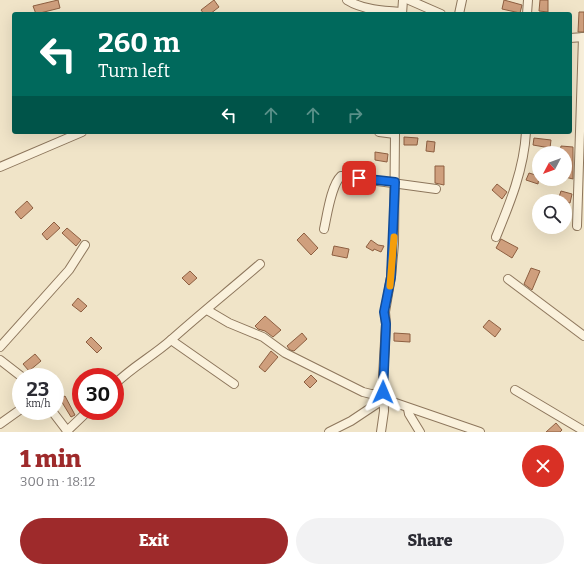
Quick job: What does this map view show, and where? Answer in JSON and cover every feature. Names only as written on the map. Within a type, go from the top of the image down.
[{"type":"street","points":[[347,0],[379,10],[394,12]]},
{"type":"street","points":[[402,12],[403,0]]},
{"type":"street","points":[[409,0],[436,12]]},
{"type":"street","points":[[459,12],[462,0]]},
{"type":"street","points":[[527,12],[528,0]]},
{"type":"street","points":[[572,38],[584,37],[577,226]]},
{"type":"street","points":[[0,167],[77,134]]},
{"type":"street","points":[[381,432],[384,397],[386,324],[384,312],[391,277],[395,182],[395,134]]},
{"type":"street","points":[[496,237],[517,180],[525,149],[526,134]]},
{"type":"street","points":[[324,229],[334,187],[337,179],[341,176],[395,182],[436,189]]},
{"type":"street","points":[[0,347],[69,270],[84,246]]},
{"type":"street","points":[[124,377],[171,340],[181,329],[207,310],[260,264]]},
{"type":"street","points":[[508,279],[584,336]]},
{"type":"street","points":[[207,310],[229,322],[264,337],[286,353],[363,392],[384,397],[408,409],[480,432]]},
{"type":"street","points":[[171,340],[234,384]]},
{"type":"street","points":[[0,360],[12,369]]},
{"type":"street","points":[[515,390],[584,431]]},
{"type":"street","points":[[329,432],[351,421],[384,397]]},
{"type":"street","points":[[408,409],[409,414],[420,432]]},
{"type":"street","points":[[0,424],[12,415]]},
{"type":"street","points":[[59,420],[68,432],[79,420]]},
{"type":"building","points":[[58,0],[60,8],[44,12],[35,12],[33,6]]},
{"type":"building","points":[[214,0],[219,7],[213,12],[202,12],[201,10]]},
{"type":"building","points":[[504,0],[522,5],[520,12],[502,9]]},
{"type":"building","points":[[540,0],[548,0],[548,12],[539,11]]},
{"type":"building","points":[[579,12],[584,12],[584,32],[578,32]]},
{"type":"building","points":[[404,137],[418,138],[417,145],[404,145]]},
{"type":"building","points":[[534,138],[551,140],[550,146],[533,145]]},
{"type":"building","points":[[427,141],[435,142],[434,152],[426,151]]},
{"type":"building","points":[[572,147],[573,147],[572,179]]},
{"type":"building","points":[[375,152],[388,154],[387,162],[375,160]]},
{"type":"building","points":[[435,166],[444,166],[444,185],[435,183]]},
{"type":"building","points":[[529,173],[532,174],[532,182],[526,180]]},
{"type":"building","points":[[497,184],[507,192],[502,199],[492,190]]},
{"type":"building","points":[[561,191],[572,194],[560,194]]},
{"type":"building","points":[[27,201],[33,208],[21,219],[15,212]]},
{"type":"building","points":[[54,222],[60,228],[47,240],[42,234]]},
{"type":"building","points":[[67,228],[81,240],[76,246],[62,233]]},
{"type":"building","points":[[304,233],[318,248],[311,255],[297,240]]},
{"type":"building","points":[[501,239],[518,248],[512,258],[496,248]]},
{"type":"building","points":[[371,240],[378,245],[384,246],[381,252],[374,249],[373,251],[366,247]]},
{"type":"building","points":[[334,246],[349,249],[347,258],[332,255]]},
{"type":"building","points":[[531,268],[540,271],[532,290],[524,284]]},
{"type":"building","points":[[190,271],[197,278],[189,285],[182,278]]},
{"type":"building","points":[[78,298],[87,306],[81,312],[72,305]]},
{"type":"building","points":[[265,316],[281,330],[273,337],[255,326]]},
{"type":"building","points":[[489,320],[501,329],[495,337],[483,327]]},
{"type":"building","points":[[302,333],[307,339],[294,351],[290,350],[287,346]]},
{"type":"building","points":[[394,333],[410,334],[410,342],[394,341]]},
{"type":"building","points":[[91,337],[102,348],[97,353],[86,342]]},
{"type":"building","points":[[271,351],[278,357],[265,372],[259,367]]},
{"type":"building","points":[[35,354],[41,361],[33,368],[26,368],[23,364]]},
{"type":"building","points":[[311,375],[317,381],[310,388],[304,382]]},
{"type":"building","points":[[64,397],[72,409],[71,417],[64,406]]},
{"type":"building","points":[[556,423],[562,430],[560,432],[546,432]]},
{"type":"slow traffic","points":[[390,286],[394,237]]},
{"type":"route","points":[[359,178],[395,182],[394,244],[391,277],[384,312],[386,324],[383,392]]}]
